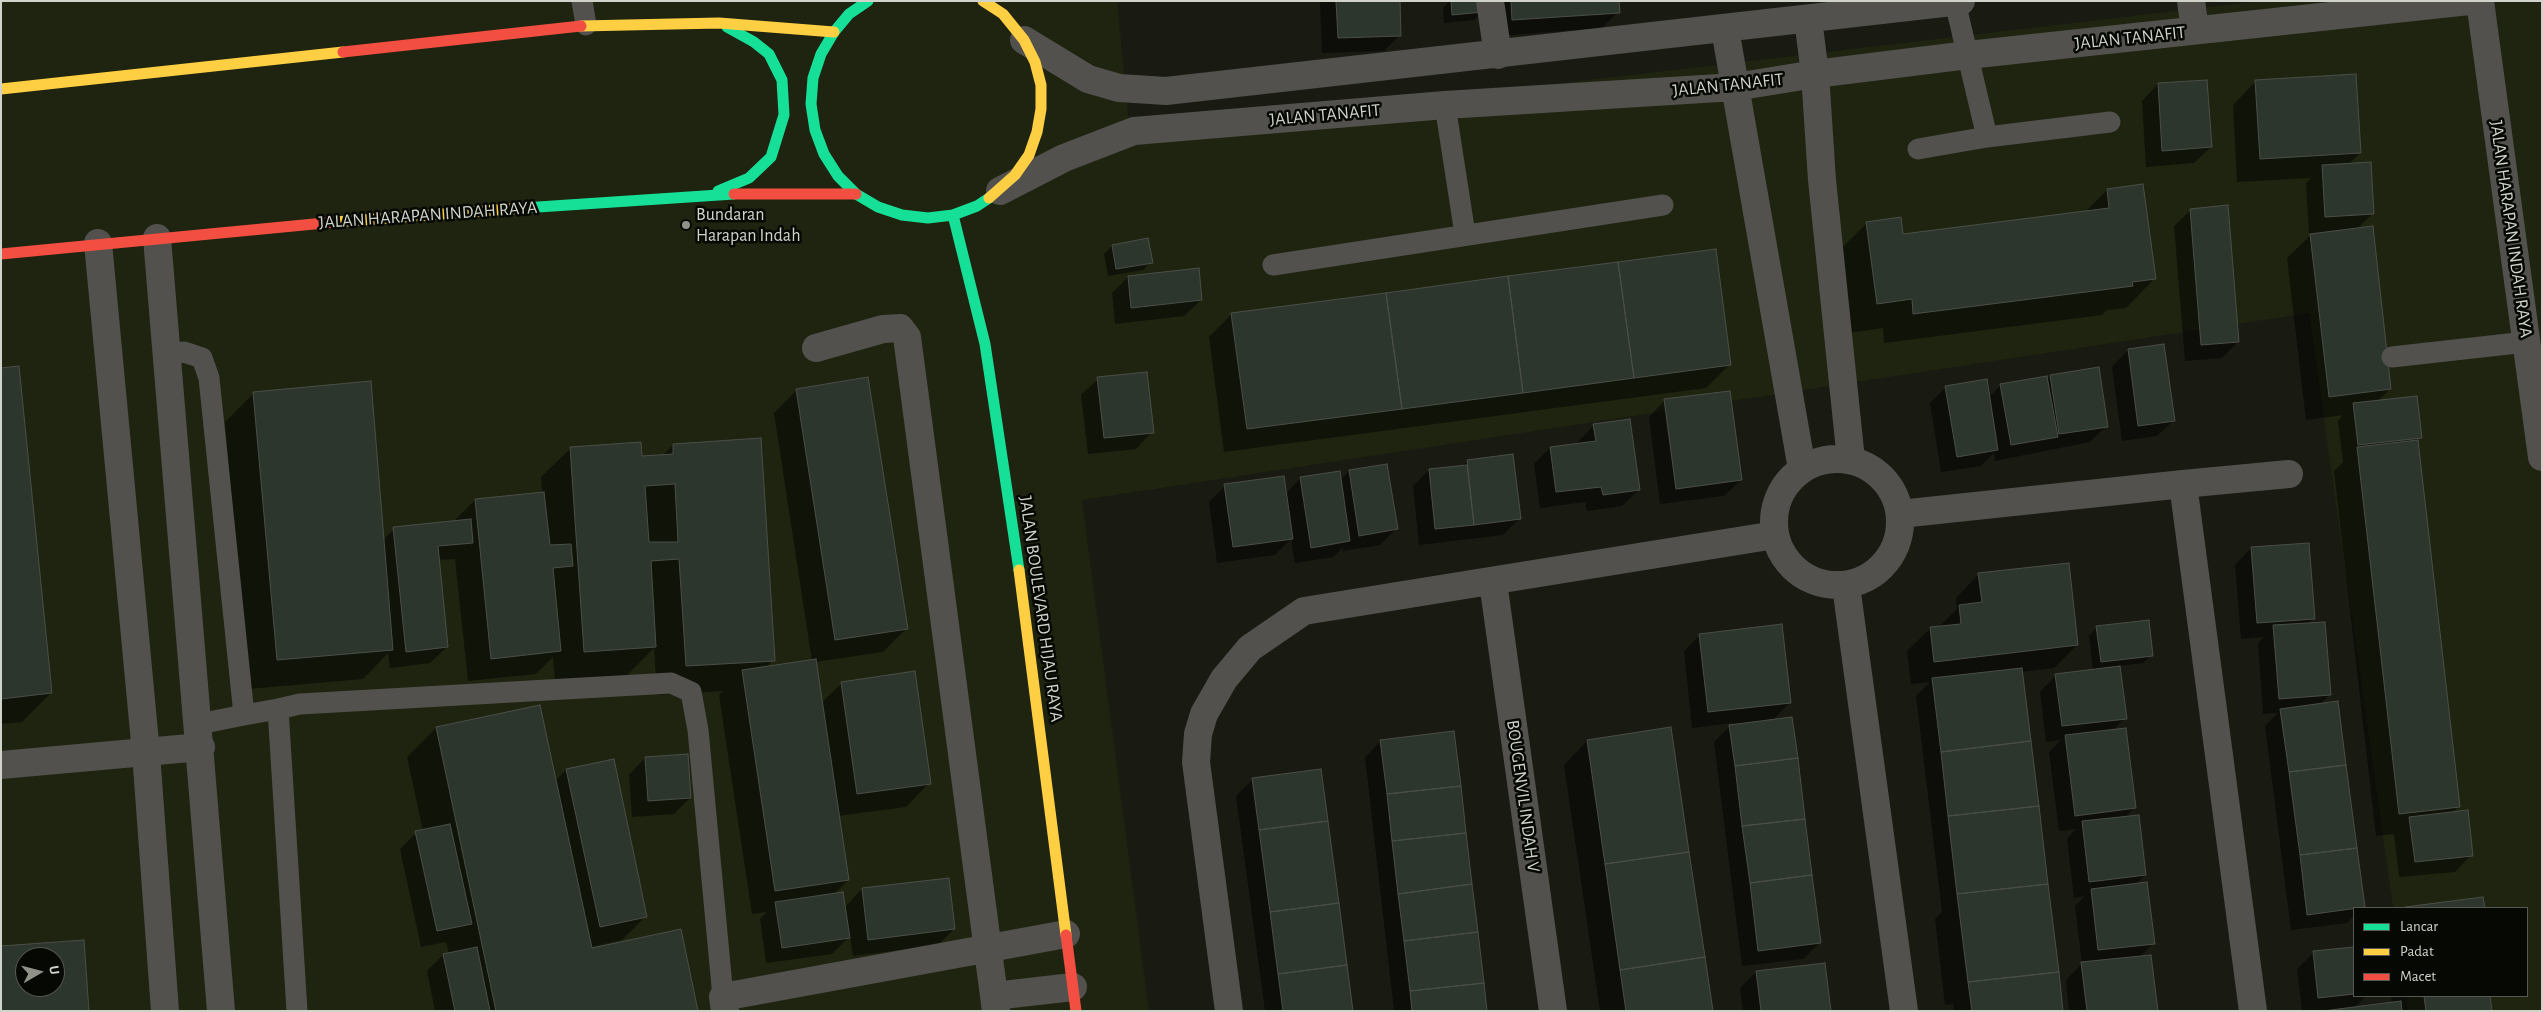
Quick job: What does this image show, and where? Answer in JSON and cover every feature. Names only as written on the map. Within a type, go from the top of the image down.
[{"type":"street","points":[[868,1],[850,14],[834,32],[821,54],[813,78],[811,104],[815,130],[824,154],[838,176],[856,194],[878,206],[902,215],[928,218],[953,215],[977,206],[998,192],[1016,175],[1028,155],[1037,132],[1041,109],[1041,85],[1035,62],[1024,40],[1002,14],[983,1]]},
{"type":"street","points":[[1490,1],[1498,54]]},
{"type":"street","points":[[2191,1],[2195,30]]},
{"type":"street","name":"JALAN TANAFIT","points":[[998,192],[1064,158],[1134,130],[1445,105],[1735,88],[1815,74],[1968,55],[2469,1]]},
{"type":"street","name":"JALAN HARAPAN INDAH RAYA","points":[[2480,1],[2542,457]]},
{"type":"street","points":[[1024,40],[1088,79],[1119,88],[1166,91],[1726,30],[1808,18],[1958,2]]},
{"type":"street","points":[[1808,18],[1815,74],[1822,180],[1851,460]]},
{"type":"street","points":[[709,194],[749,178],[771,157],[784,115],[782,80],[769,54],[754,42],[719,23]]},
{"type":"street","points":[[1,88],[586,25],[719,23],[834,32]]},
{"type":"street","points":[[1726,30],[1802,469]]},
{"type":"street","name":"JALAN HARAPAN INDAH RAYA","points":[[1,254],[98,243],[322,223],[709,194],[856,194]]},
{"type":"street","name":"JALAN BOULEVARD HIJAU RAYA","points":[[953,215],[985,344],[1023,600],[1075,999]]},
{"type":"street","points":[[156,238],[200,736],[221,1011]]},
{"type":"street","points":[[98,243],[146,753],[165,1011]]},
{"type":"street","points":[[816,348],[883,329],[900,328],[906,337],[995,1003],[1075,999]]},
{"type":"street","points":[[1826,459],[1851,460],[1874,470],[1892,489],[1900,514],[1899,539],[1888,561],[1870,578],[1846,586],[1822,585],[1801,575],[1784,558],[1774,536],[1774,510],[1784,486],[1802,469],[1826,459]]},
{"type":"street","points":[[1900,514],[2290,474]]},
{"type":"street","points":[[2183,484],[2253,1011]]},
{"type":"street","points":[[1229,1011],[1196,762],[1198,734],[1204,714],[1224,679],[1250,648],[1304,611],[1774,536]]},
{"type":"street","name":"BOUGENVIL INDAH V","points":[[1493,582],[1552,1011]]},
{"type":"street","points":[[1846,586],[1904,1011]]},
{"type":"street","points":[[1,765],[146,753],[200,736]]},
{"type":"street","points":[[724,1004],[988,948],[1066,934]]},
{"type":"lane","points":[[582,1],[586,25]]},
{"type":"lane","points":[[1958,2],[1987,137]]},
{"type":"lane","points":[[1445,105],[1465,234]]},
{"type":"lane","points":[[1918,149],[1987,137],[2110,122]]},
{"type":"lane","points":[[1273,265],[1663,205]]},
{"type":"lane","points":[[2392,357],[2526,342]]},
{"type":"lane","points":[[167,354],[184,352],[202,358],[209,378],[244,715]]},
{"type":"lane","points":[[200,736],[244,715],[300,704],[671,683],[691,692],[698,730],[724,1004]]},
{"type":"lane","points":[[278,709],[297,1011]]},
{"type":"shaded area","points":[[1,1],[1117,1],[1130,134],[2260,1],[2542,1],[2542,1011],[2408,1011],[2406,997],[2528,997],[2528,907],[2393,907],[2309,313],[1082,500],[1149,1011],[1,1011]]},
{"type":"building","points":[[1336,1],[1400,1],[1401,36],[1338,38]]},
{"type":"building","points":[[1451,1],[1482,1],[1483,12],[1452,15]]},
{"type":"building","points":[[1511,1],[1619,1],[1620,13],[1512,20]]},
{"type":"building","points":[[2356,74],[2361,153],[2260,159],[2255,80]]},
{"type":"building","points":[[2207,80],[2212,147],[2162,151],[2158,83]]},
{"type":"building","points":[[2371,162],[2374,214],[2325,217],[2322,165]]},
{"type":"building","points":[[2143,184],[2156,279],[2132,282],[2133,286],[1913,314],[1912,299],[1877,304],[1866,222],[1901,217],[1903,234],[2109,208],[2107,189]]},
{"type":"building","points":[[2228,205],[2239,342],[2201,345],[2190,209]]},
{"type":"building","points":[[2373,226],[2391,389],[2329,397],[2310,234]]},
{"type":"building","points":[[1148,238],[1153,263],[1116,269],[1112,245]]},
{"type":"building","points":[[1716,249],[1731,365],[1634,378],[1618,262]]},
{"type":"building","points":[[1618,262],[1634,378],[1523,393],[1508,276]]},
{"type":"building","points":[[1199,268],[1202,300],[1131,308],[1128,276]]},
{"type":"building","points":[[1508,276],[1523,393],[1402,409],[1386,293]]},
{"type":"building","points":[[1386,293],[1402,409],[1247,429],[1231,313]]},
{"type":"building","points":[[2164,344],[2175,421],[2138,426],[2128,349]]},
{"type":"building","points":[[19,366],[52,693],[1,699],[1,368]]},
{"type":"building","points":[[2099,367],[2108,427],[2059,434],[2050,375]]},
{"type":"building","points":[[1147,372],[1154,433],[1104,438],[1097,377]]},
{"type":"building","points":[[2047,376],[2058,437],[2011,445],[2000,384]]},
{"type":"building","points":[[868,377],[908,629],[835,640],[796,389]]},
{"type":"building","points":[[1987,379],[1998,450],[1957,457],[1945,386]]},
{"type":"building","points":[[371,381],[393,650],[277,660],[253,392]]},
{"type":"building","points":[[1730,391],[1742,480],[1676,489],[1664,399]]},
{"type":"building","points":[[2417,396],[2422,438],[2358,445],[2353,403]]},
{"type":"building","points":[[1630,419],[1640,490],[1603,495],[1601,487],[1556,492],[1550,447],[1596,441],[1593,424]]},
{"type":"building","points":[[761,438],[775,661],[686,666],[679,559],[651,561],[656,647],[584,652],[570,447],[641,442],[642,456],[673,454],[673,444]],"holes":[[[675,484],[678,542],[649,542],[645,486]]]},
{"type":"building","points":[[2418,440],[2460,807],[2399,814],[2357,447]]},
{"type":"building","points":[[1513,454],[1521,519],[1474,525],[1467,460]]},
{"type":"building","points":[[1387,464],[1398,529],[1359,536],[1349,470]]},
{"type":"building","points":[[1467,465],[1474,525],[1435,529],[1429,469]]},
{"type":"building","points":[[1340,471],[1350,541],[1311,548],[1300,477]]},
{"type":"building","points":[[1284,476],[1293,539],[1233,547],[1224,484]]},
{"type":"building","points":[[544,492],[550,545],[571,544],[573,566],[553,568],[561,651],[491,659],[475,499]]},
{"type":"building","points":[[471,519],[473,543],[438,546],[448,647],[406,652],[393,527]]},
{"type":"building","points":[[2309,543],[2315,619],[2257,623],[2251,547]]},
{"type":"building","points":[[2069,563],[2078,645],[1934,662],[1930,627],[1961,624],[1959,605],[1982,602],[1978,573]]},
{"type":"building","points":[[2149,620],[2153,656],[2101,662],[2096,626]]},
{"type":"building","points":[[2325,622],[2331,695],[2279,699],[2273,625]]},
{"type":"building","points":[[1782,624],[1791,703],[1708,712],[1699,634]]},
{"type":"building","points":[[816,659],[849,880],[775,891],[742,670]]},
{"type":"building","points":[[2120,666],[2127,719],[2062,726],[2055,674]]},
{"type":"building","points":[[2022,668],[2031,741],[1941,752],[1932,678]]},
{"type":"building","points":[[915,671],[931,784],[857,794],[841,682]]},
{"type":"building","points":[[2338,701],[2346,765],[2289,772],[2280,709]]},
{"type":"building","points":[[540,705],[592,948],[681,929],[698,1011],[496,1011],[436,727]]},
{"type":"building","points":[[1792,717],[1798,758],[1735,766],[1729,725]]},
{"type":"building","points":[[1671,727],[1689,852],[1605,864],[1587,740]]},
{"type":"building","points":[[2126,728],[2136,808],[2075,816],[2065,735]]},
{"type":"building","points":[[1454,731],[1461,786],[1387,794],[1380,740]]},
{"type":"building","points":[[2031,741],[2039,806],[1948,816],[1941,752]]},
{"type":"building","points":[[688,754],[691,798],[648,801],[645,757]]},
{"type":"building","points":[[1798,758],[1805,819],[1742,826],[1735,766]]},
{"type":"building","points":[[614,759],[647,917],[600,927],[566,769]]},
{"type":"building","points":[[2346,765],[2357,848],[2300,855],[2289,772]]},
{"type":"building","points":[[1321,769],[1328,821],[1259,830],[1252,778]]},
{"type":"building","points":[[1461,786],[1466,833],[1392,841],[1387,794]]},
{"type":"building","points":[[2039,806],[2048,884],[1957,894],[1948,816]]},
{"type":"building","points":[[2468,810],[2473,856],[2415,862],[2409,817]]},
{"type":"building","points":[[2139,815],[2146,875],[2089,882],[2082,821]]},
{"type":"building","points":[[1805,819],[1812,875],[1750,883],[1742,826]]},
{"type":"building","points":[[1328,821],[1339,903],[1270,912],[1259,830]]},
{"type":"building","points":[[450,824],[472,924],[437,931],[415,831]]},
{"type":"building","points":[[1466,833],[1472,884],[1398,894],[1392,841]]},
{"type":"building","points":[[2357,848],[2365,907],[2353,907],[2353,909],[2307,915],[2300,855]]},
{"type":"building","points":[[1689,852],[1705,957],[1620,970],[1605,864]]},
{"type":"building","points":[[1812,875],[1821,943],[1758,951],[1750,883]]},
{"type":"building","points":[[949,878],[955,929],[868,940],[862,888]]},
{"type":"building","points":[[2147,882],[2155,944],[2098,950],[2091,889]]},
{"type":"building","points":[[1472,884],[1478,932],[1404,941],[1398,894]]},
{"type":"building","points":[[2048,884],[2059,972],[1968,982],[1957,894]]},
{"type":"building","points":[[843,892],[850,938],[782,948],[775,902]]},
{"type":"building","points":[[2483,897],[2485,907],[2405,907]]},
{"type":"building","points":[[1339,903],[1347,965],[1278,974],[1270,912]]},
{"type":"building","points":[[1478,932],[1484,983],[1410,991],[1404,941]]},
{"type":"building","points":[[84,940],[89,1011],[1,1011],[1,946]]},
{"type":"building","points":[[477,947],[490,1011],[455,1011],[443,954]]},
{"type":"building","points":[[2353,947],[2353,994],[2318,998],[2313,951]]},
{"type":"building","points":[[2151,955],[2158,1011],[2087,1011],[2081,962]]},
{"type":"building","points":[[1705,957],[1713,1011],[1626,1011],[1620,970]]},
{"type":"building","points":[[1825,963],[1831,1011],[1761,1011],[1756,971]]},
{"type":"building","points":[[1347,965],[1353,1011],[1283,1011],[1278,974]]},
{"type":"building","points":[[2059,972],[2063,1011],[1972,1011],[1968,982]]},
{"type":"building","points":[[1484,983],[1487,1011],[1412,1011],[1410,991]]},
{"type":"building","points":[[2424,997],[2490,997],[2492,1011],[2426,1011]]},
{"type":"building","points":[[2401,1001],[2402,1011],[2323,1011]]},
{"type":"traffic: fast","points":[[868,1],[849,14],[834,32],[821,54],[813,78],[811,104],[815,130],[824,154],[838,176],[856,194],[878,207],[902,215],[928,218],[953,215],[977,206],[989,198]]},
{"type":"traffic: fast","points":[[718,191],[749,178],[771,157],[784,115],[782,80],[769,54],[754,42],[727,27]]},
{"type":"traffic: fast","points":[[523,208],[734,194]]},
{"type":"traffic: fast","points":[[953,215],[985,344],[1019,570]]},
{"type":"traffic: slow","points":[[983,1],[1003,14],[1024,40],[1035,62],[1041,85],[1041,109],[1037,132],[1029,155],[1015,175],[989,198]]},
{"type":"traffic: slow","points":[[581,26],[719,23],[834,32]]},
{"type":"traffic: slow","points":[[1,89],[343,52]]},
{"type":"traffic: slow","points":[[335,222],[523,208]]},
{"type":"traffic: slow","points":[[1019,570],[1066,935]]},
{"type":"traffic: jam","points":[[343,52],[581,26]]},
{"type":"traffic: jam","points":[[734,194],[856,194]]},
{"type":"traffic: jam","points":[[1,254],[335,222]]},
{"type":"traffic: jam","points":[[1066,935],[1076,1011]]},
{"type":"place","name":"Bundaran Harapan Indah","points":[[686,225]]}]
